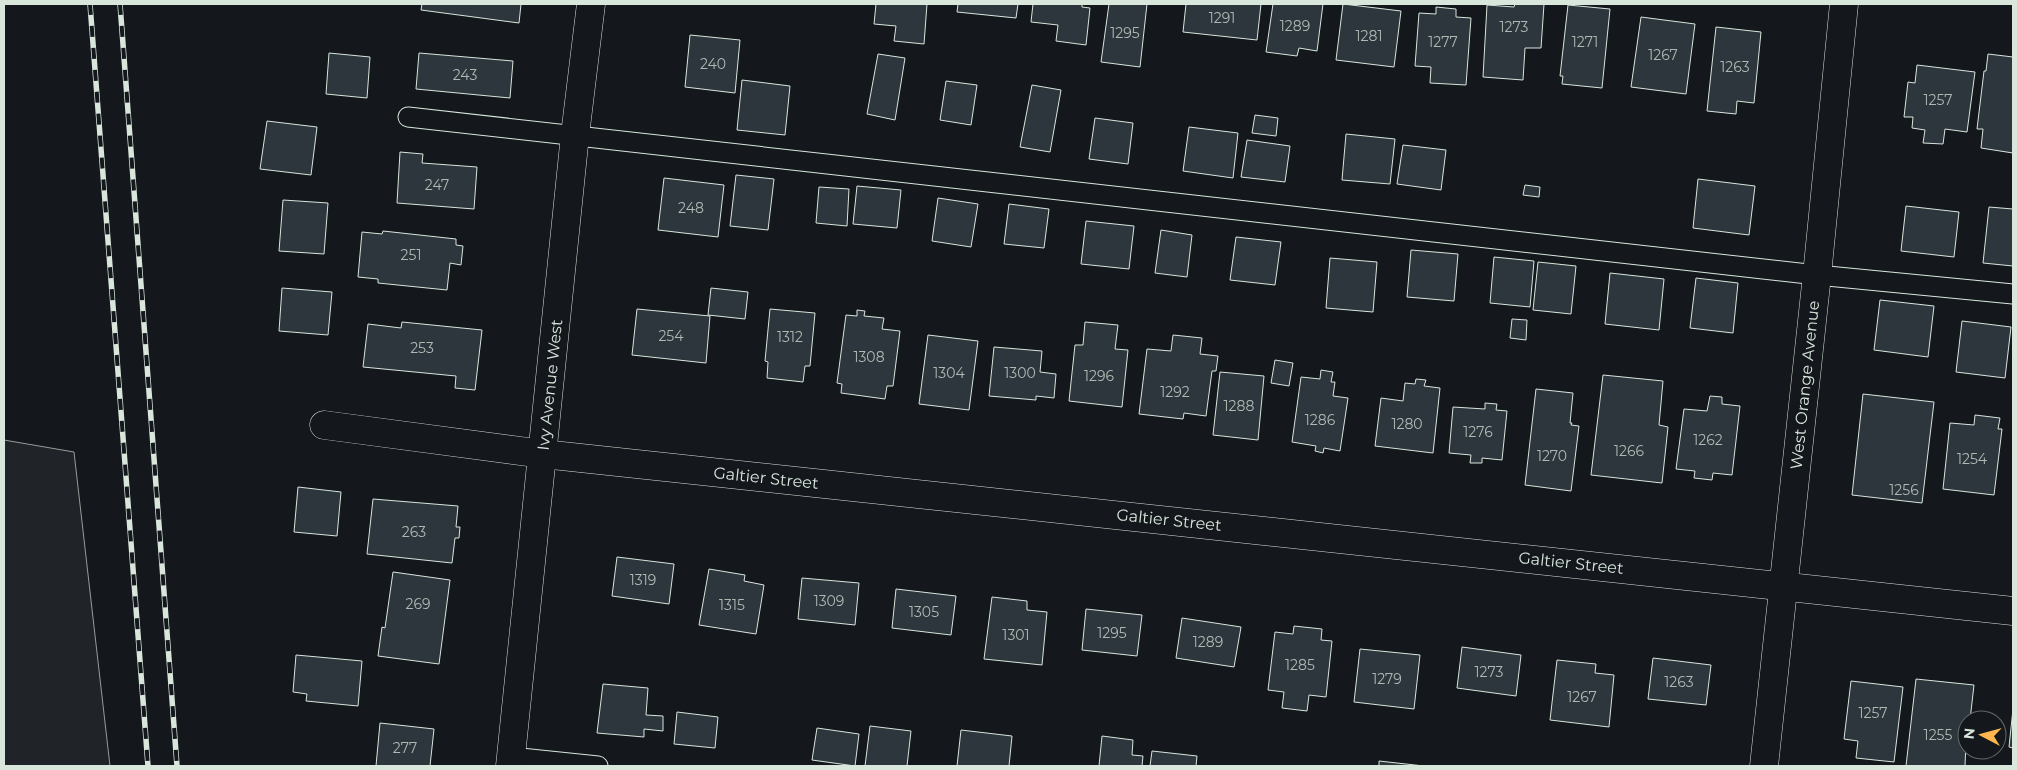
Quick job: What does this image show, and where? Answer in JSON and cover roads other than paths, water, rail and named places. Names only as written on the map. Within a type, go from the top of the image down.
[{"type":"street","name":"Ivy Avenue West","points":[[510,762],[575,135],[591,4]]},
{"type":"street","name":"West Orange Avenue","points":[[1764,766],[1844,4]]},
{"type":"street","name":"Galtier Street","points":[[324,426],[543,454],[2013,611]]},
{"type":"lane","points":[[408,117],[1817,275],[2013,294]]},
{"type":"lane","points":[[510,762],[598,766]]},
{"type":"railway","points":[[90,4],[148,766]]},
{"type":"railway","points":[[120,4],[177,766]]}]
